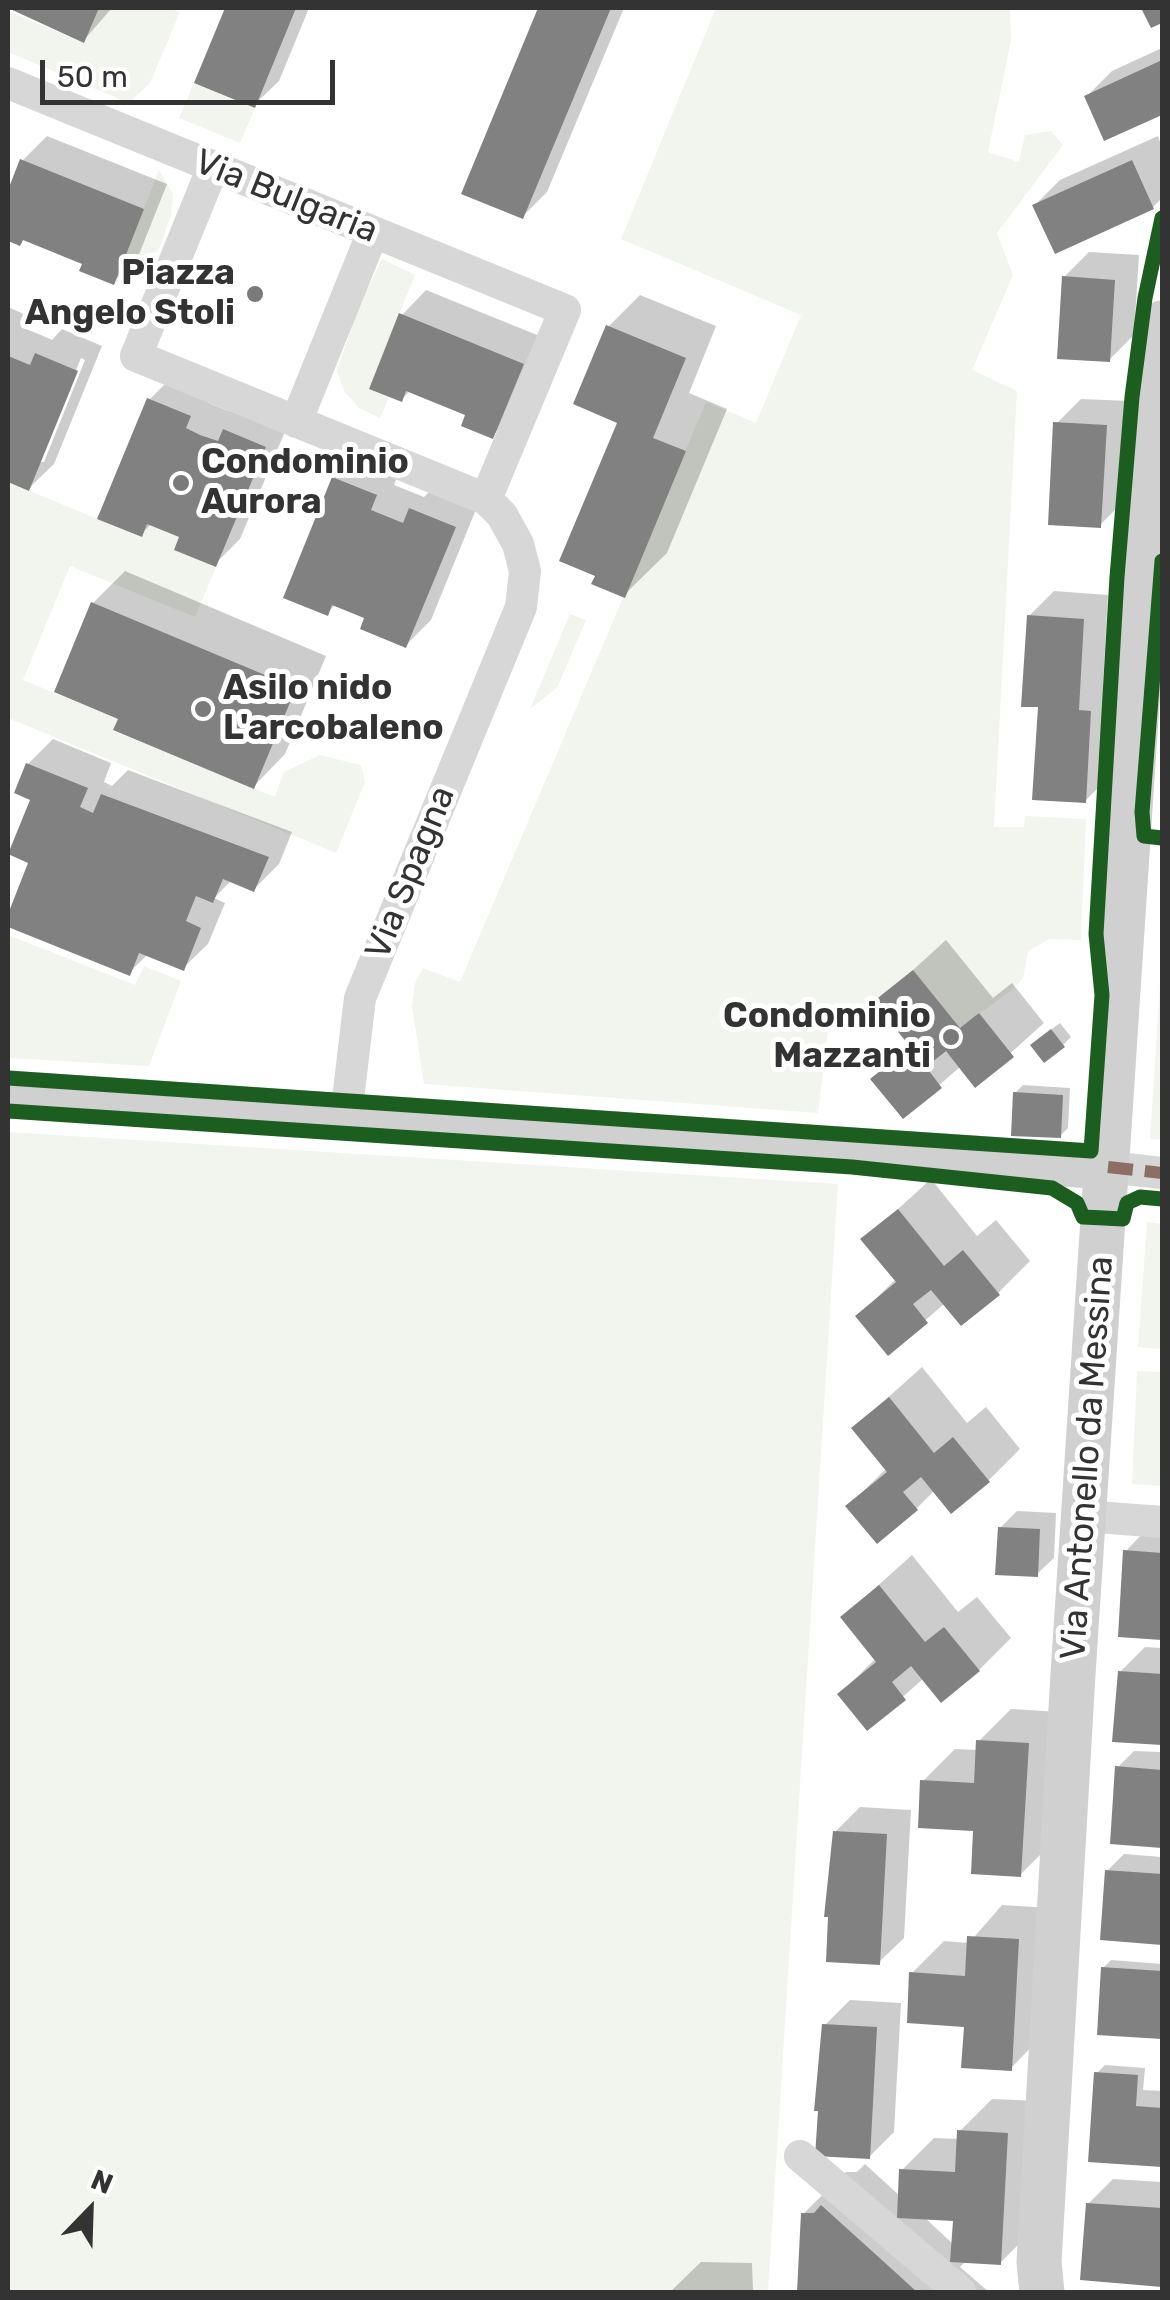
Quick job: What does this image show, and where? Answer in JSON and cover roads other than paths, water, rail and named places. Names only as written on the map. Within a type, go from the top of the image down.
[{"type":"street","name":"Via Bulgaria","points":[[8,83],[564,310],[486,500]]},
{"type":"street","points":[[213,167],[136,356],[486,500]]},
{"type":"street","points":[[296,422],[373,232]]},
{"type":"street","name":"Via Antonello da Messina","points":[[1042,2292],[1038,2262],[1108,1168],[1146,852],[1162,323]]},
{"type":"street","name":"Via Spagna","points":[[346,1116],[360,998],[522,607],[524,572],[518,544],[502,515],[486,500]]},
{"type":"street","points":[[8,1094],[1162,1174]]},
{"type":"street","points":[[1083,1516],[1162,1522]]},
{"type":"street","points":[[800,2156],[960,2292]]},
{"type":"place","name":"Piazza Angelo Stoli","points":[[255,294]]},
{"type":"place","name":"Condominio Aurora","points":[[181,483]]},
{"type":"place","name":"Asilo nido L'arcobaleno","points":[[203,709]]},
{"type":"place","name":"Condominio Mazzanti","points":[[951,1037]]}]
